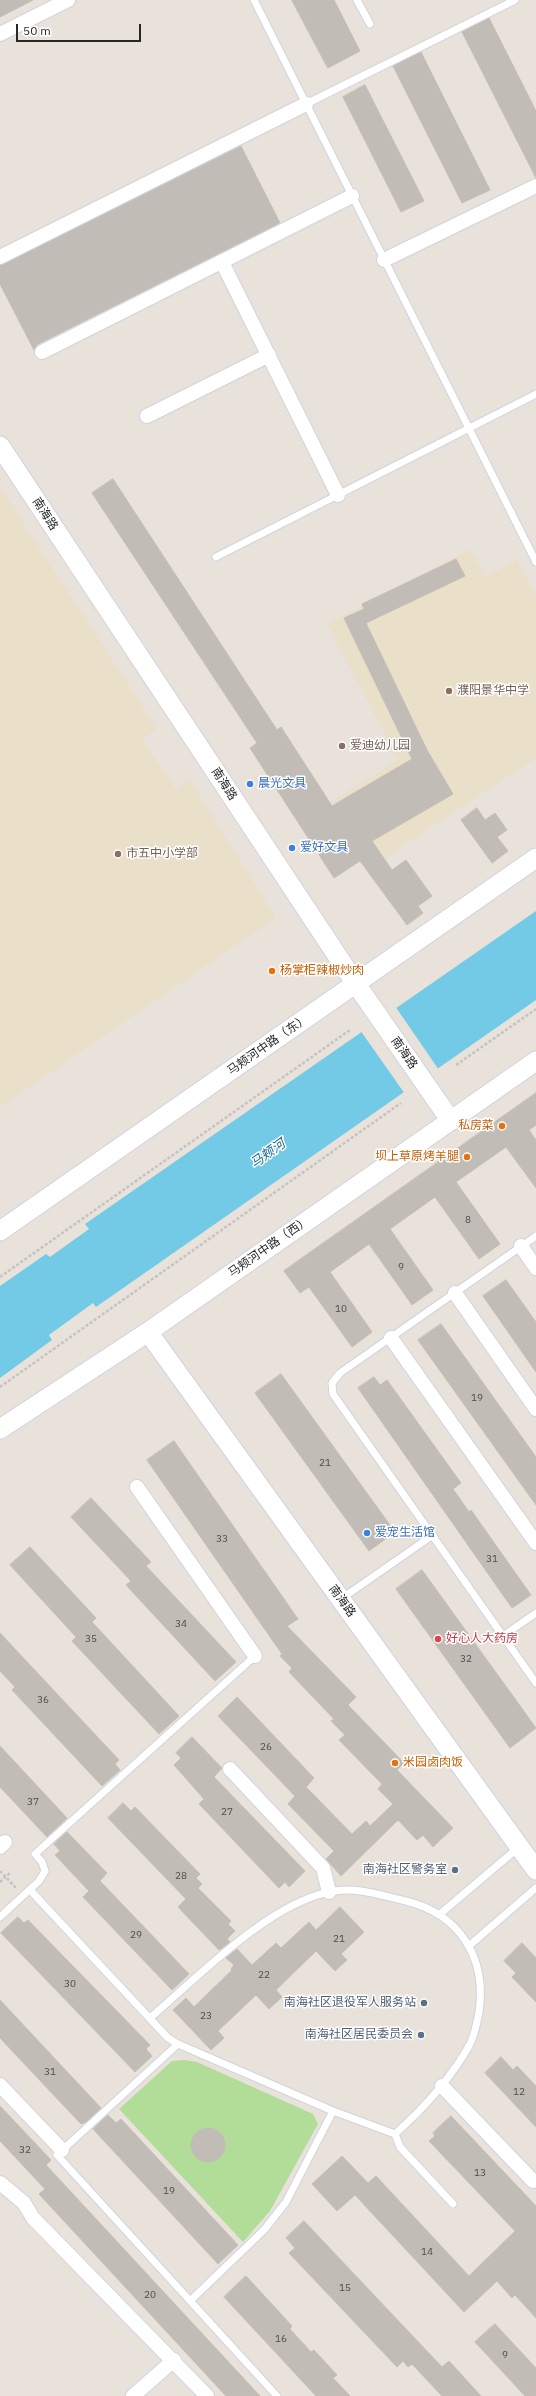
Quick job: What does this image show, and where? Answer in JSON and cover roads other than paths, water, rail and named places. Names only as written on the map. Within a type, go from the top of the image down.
[{"type":"street","points":[[0,34],[68,0]]},
{"type":"street","points":[[0,257],[306,104]]},
{"type":"street","points":[[384,260],[536,186]]},
{"type":"street","points":[[42,352],[352,196]]},
{"type":"street","points":[[222,262],[338,495]]},
{"type":"street","points":[[148,416],[269,355]]},
{"type":"street","name":"南海路","points":[[0,446],[356,984],[451,1121]]},
{"type":"street","name":"马颊河中路（东）","points":[[0,1231],[536,858]]},
{"type":"street","name":"马颊河中路（西）","points":[[0,1429],[148,1332],[536,1061]]},
{"type":"street","points":[[521,1246],[536,1268]]},
{"type":"street","points":[[455,1293],[536,1409]]},
{"type":"street","name":"南海路","points":[[148,1332],[536,1870]]},
{"type":"street","points":[[391,1338],[536,1543]]},
{"type":"street","points":[[137,1487],[255,1656]]},
{"type":"street","points":[[230,1769],[323,1868],[329,1892]]},
{"type":"street","points":[[0,2085],[62,2150]]},
{"type":"street","points":[[442,2086],[533,2181]]},
{"type":"street","points":[[0,2183],[24,2203],[33,2218],[174,2360],[206,2396]]},
{"type":"street","points":[[133,2396],[174,2360]]},
{"type":"lane","points":[[254,0],[536,562]]},
{"type":"lane","points":[[357,0],[370,24]]},
{"type":"lane","points":[[306,104],[515,0]]},
{"type":"lane","points":[[216,557],[536,394]]},
{"type":"lane","points":[[536,1236],[340,1373],[332,1383],[333,1394],[536,1683]]},
{"type":"lane","points":[[342,1599],[433,1535]]},
{"type":"lane","points":[[503,1636],[536,1613]]},
{"type":"lane","points":[[0,1917],[30,1890],[45,1871],[42,1862],[35,1854],[255,1656]]},
{"type":"lane","points":[[440,1914],[519,1847]]},
{"type":"lane","points":[[470,1945],[536,1888]]},
{"type":"lane","points":[[150,2018],[265,1922],[292,1906],[329,1892],[356,1889],[422,1905],[440,1914],[463,1935],[470,1945],[479,1976],[481,1996],[471,2042],[442,2086],[418,2113],[396,2134]]},
{"type":"lane","points":[[30,1890],[150,2018],[178,2044],[333,2111],[396,2134]]},
{"type":"lane","points":[[178,2044],[57,2155],[191,2300],[277,2396]]},
{"type":"lane","points":[[191,2300],[264,2230],[286,2202],[333,2111]]},
{"type":"lane","points":[[396,2134],[400,2147],[453,2204]]},
{"type":"water","name":"马颊河","points":[[536,911],[536,1000],[96,1307],[93,1303],[49,1335],[52,1340],[0,1378],[0,1286],[46,1254],[50,1257],[89,1229],[85,1224]]},
{"type":"place","name":"濮阳景华中学","points":[[449,691]]},
{"type":"place","name":"爱迪幼儿园","points":[[342,746]]},
{"type":"place","name":"晨光文具","points":[[250,784]]},
{"type":"place","name":"爱好文具","points":[[292,848]]},
{"type":"place","name":"市五中小学部","points":[[118,854]]},
{"type":"place","name":"杨掌柜辣椒炒肉","points":[[272,971]]},
{"type":"place","name":"私房菜","points":[[502,1126]]},
{"type":"place","name":"坝上草原烤羊腿","points":[[467,1157]]},
{"type":"place","name":"爱宠生活馆","points":[[367,1533]]},
{"type":"place","name":"好心人大药房","points":[[438,1639]]},
{"type":"place","name":"米园卤肉饭","points":[[395,1763]]},
{"type":"place","name":"南海社区警务室","points":[[455,1870]]},
{"type":"place","name":"南海社区退役军人服务站","points":[[424,2003]]},
{"type":"place","name":"南海社区居民委员会","points":[[421,2035]]}]
